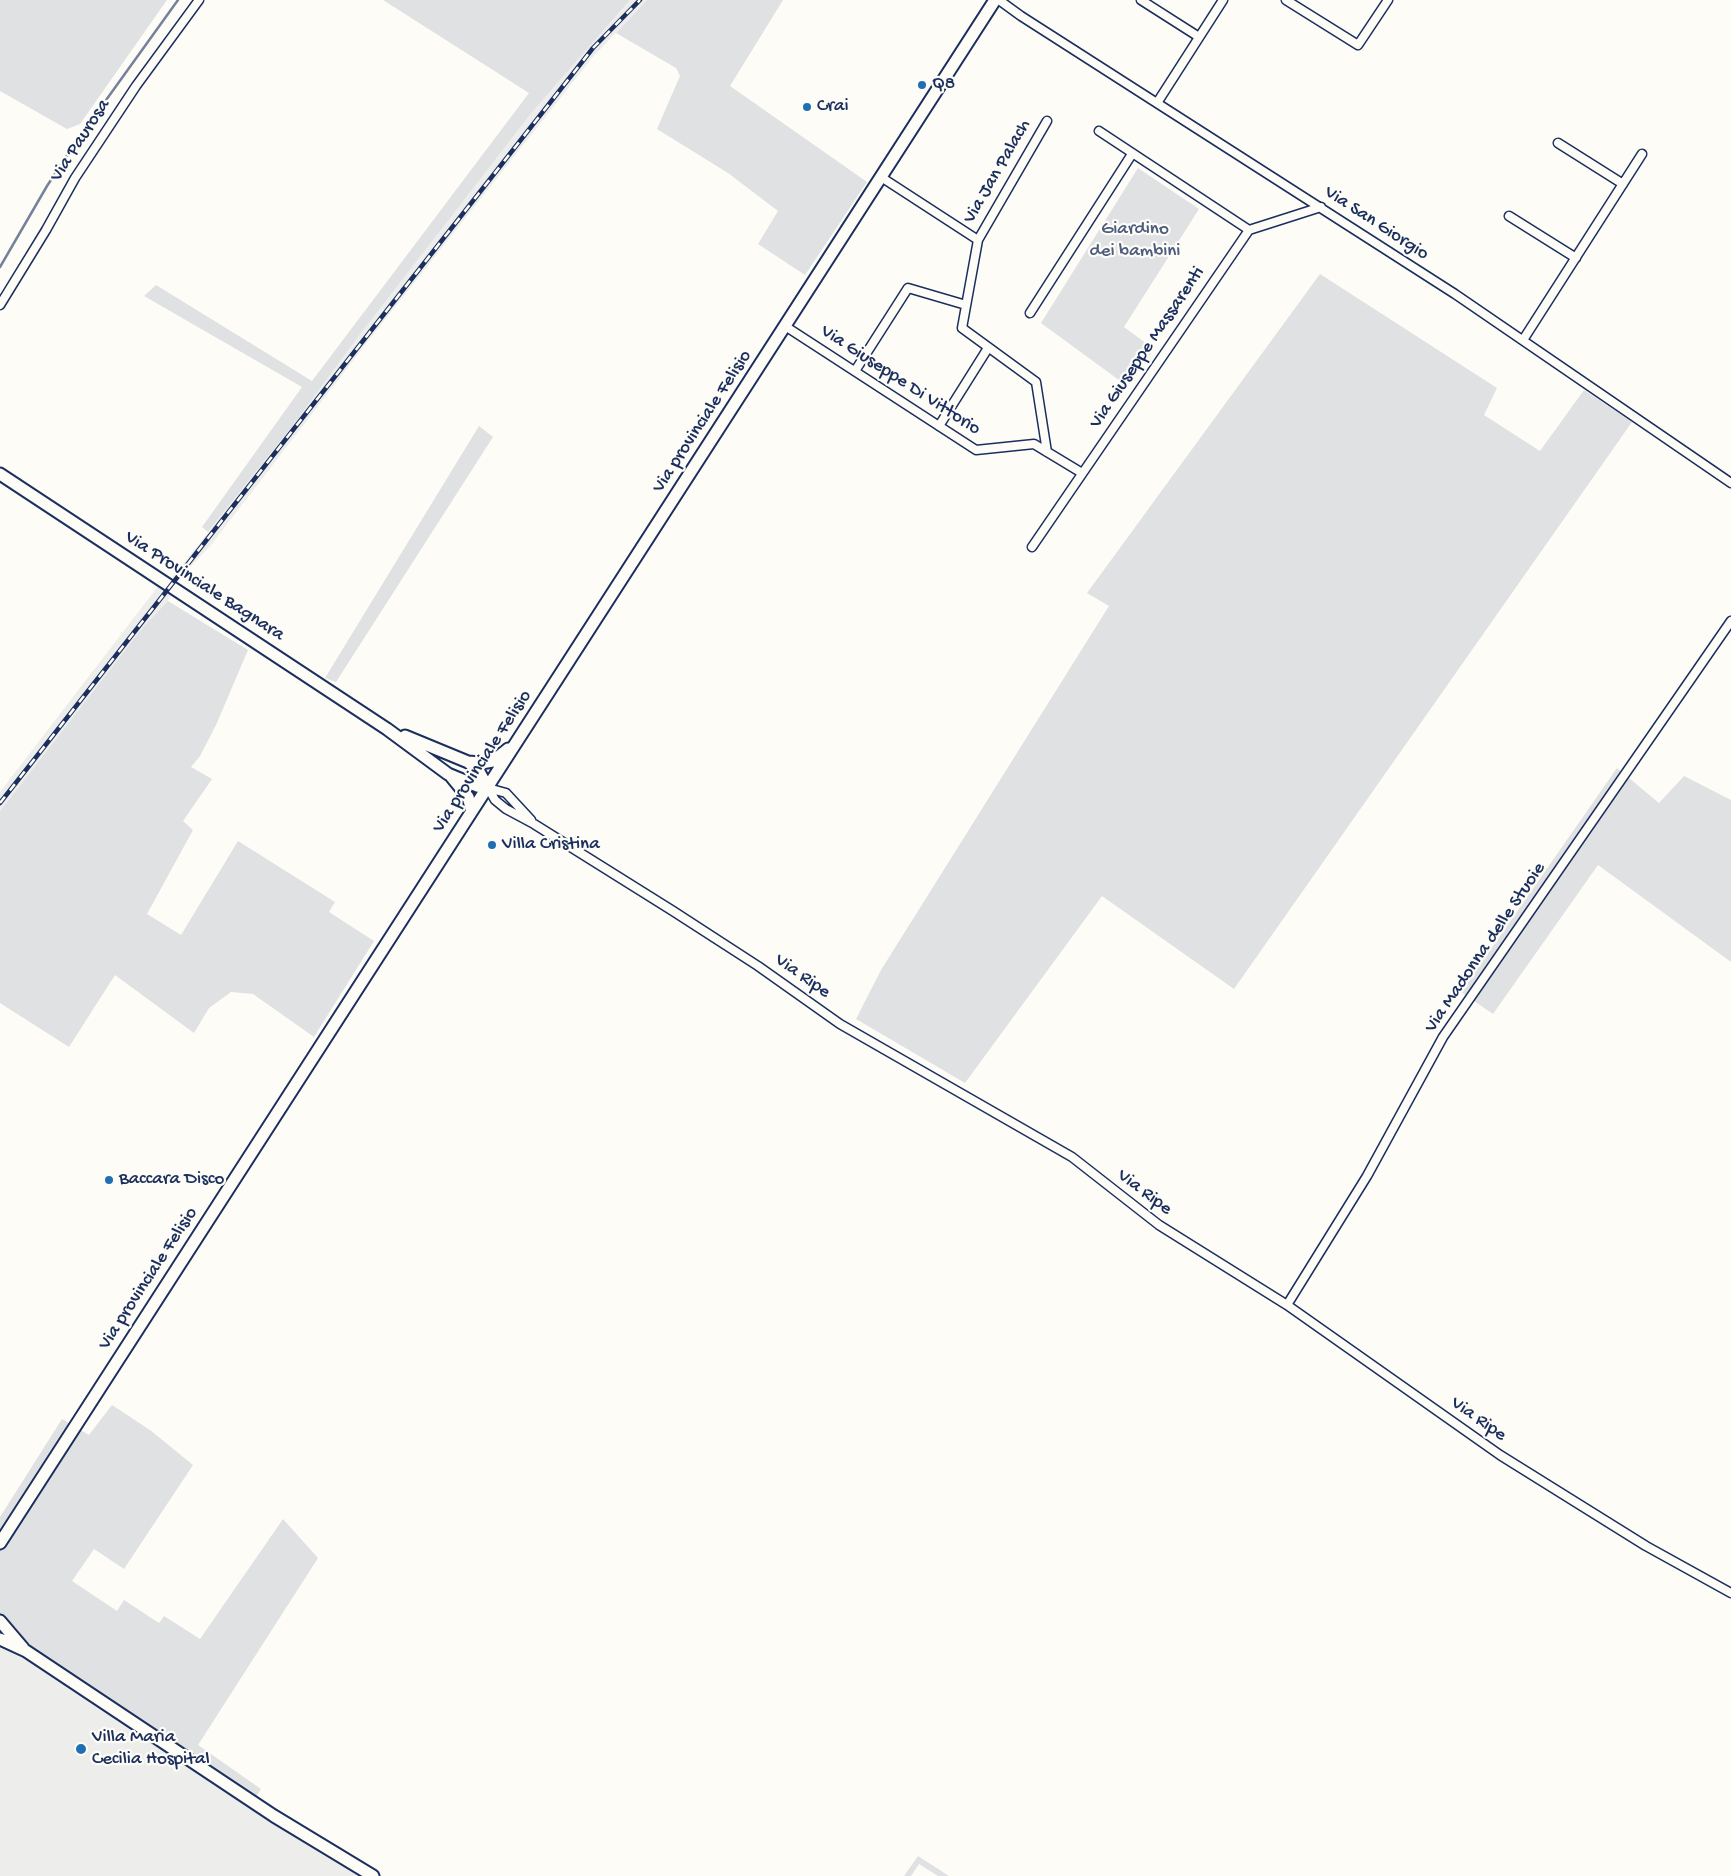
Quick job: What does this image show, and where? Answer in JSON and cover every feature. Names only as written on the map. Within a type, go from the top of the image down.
[{"type":"main road","name":"Via provinciale Felisio","points":[[0,1543],[995,0]]},
{"type":"main road","name":"Via Provinciale Bagnara","points":[[0,474],[388,729],[448,774],[468,797],[472,811]]},
{"type":"main road","name":"Via Provinciale Bagnara","points":[[468,762],[491,762],[503,755],[527,726]]},
{"type":"main road","name":"Via Provinciale Bagnara","points":[[388,729],[468,762],[478,770],[488,788]]},
{"type":"main road","name":"Via Provinciale Bagnara","points":[[448,774],[477,786],[488,788]]},
{"type":"main road","points":[[0,1621],[26,1652]]},
{"type":"main road","points":[[0,1639],[26,1652],[274,1816],[373,1876]]},
{"type":"street","name":"Via Paurosa","points":[[0,305],[46,230],[74,178],[136,86],[199,0]]},
{"type":"street","name":"Via San Giorgio","points":[[999,0],[1321,207],[1523,340],[1731,483]]},
{"type":"street","points":[[1140,0],[1199,37]]},
{"type":"street","points":[[1157,103],[1223,0]]},
{"type":"street","points":[[1286,0],[1358,45],[1388,0]]},
{"type":"street","name":"Via Jan Palach","points":[[988,348],[962,328],[978,240],[1047,121]]},
{"type":"street","points":[[1099,131],[1249,230],[1321,207]]},
{"type":"street","points":[[1558,143],[1623,184]]},
{"type":"street","points":[[1030,313],[1132,154]]},
{"type":"street","points":[[1523,340],[1642,154]]},
{"type":"street","points":[[881,177],[978,240]]},
{"type":"street","points":[[1509,216],[1576,258]]},
{"type":"street","name":"Via Giuseppe Massarenti","points":[[1032,547],[1249,230]]},
{"type":"street","points":[[855,371],[908,288],[966,305]]},
{"type":"street","name":"Via Giuseppe Di Vittorio","points":[[785,326],[976,450],[1034,444],[1082,473]]},
{"type":"street","points":[[939,426],[988,348],[1036,382],[1047,452]]},
{"type":"street","name":"Via Madonna delle Stuoie","points":[[1287,1305],[1367,1176],[1443,1037],[1731,621]]},
{"type":"street","name":"Via Ripe","points":[[488,788],[506,793],[534,824]]},
{"type":"street","name":"Via Ripe","points":[[488,788],[495,800],[506,809],[534,824],[750,961],[840,1024],[1072,1157],[1159,1225],[1287,1305],[1500,1455],[1646,1546],[1731,1593]]},
{"type":"shaded area","points":[[630,0],[647,0],[592,58],[372,336],[211,545],[177,581],[172,578],[294,424],[358,337],[533,111]]},
{"type":"shaded area","points":[[159,585],[172,592],[168,601],[143,627],[0,811],[0,792]]},
{"type":"shaded area","name":"Villa Maria Cecilia Hospital","points":[[0,1643],[190,1766],[364,1876],[0,1876]]},
{"type":"green space","points":[[0,0],[167,0],[80,124],[67,129],[0,91]]},
{"type":"green space","points":[[383,0],[630,0],[533,111],[358,337],[294,424],[208,532],[202,527],[302,387],[144,296],[156,285],[312,381],[529,93]]},
{"type":"green space","points":[[647,0],[783,0],[730,86],[867,182],[805,275],[758,244],[778,211],[728,173],[657,129],[680,76],[676,68],[616,33]]},
{"type":"green space","name":"Giardino dei bambini","points":[[1138,168],[1199,209],[1124,327],[1154,349],[1127,386],[1041,323]]},
{"type":"green space","points":[[1320,274],[1497,388],[1484,415],[1540,451],[1584,390],[1632,422],[1234,989],[1102,896],[965,1083],[856,1019],[881,970],[1109,606],[1087,593]]},
{"type":"green space","points":[[479,426],[493,437],[336,682],[325,678]]},
{"type":"green space","points":[[168,601],[248,650],[216,725],[200,756],[191,767],[212,779],[183,821],[193,830],[147,914],[181,935],[238,841],[335,902],[329,912],[374,941],[314,1037],[253,994],[231,992],[209,1008],[194,1033],[115,975],[69,1047],[0,1003],[0,811],[143,627]]},
{"type":"green space","points":[[1617,768],[1659,803],[1684,776],[1731,800],[1731,962],[1598,865],[1493,1014],[1461,992]]},
{"type":"green space","points":[[112,1405],[150,1430],[193,1465],[124,1569],[94,1549],[72,1581],[117,1611],[124,1600],[159,1623],[164,1616],[200,1639],[283,1519],[318,1558],[198,1745],[261,1789],[251,1805],[0,1643],[0,1517],[62,1419],[89,1435]]},
{"type":"green space","points":[[918,1856],[949,1876],[938,1876],[919,1864],[911,1876],[904,1876]]},
{"type":"waterway","points":[[91,121],[178,0]]},
{"type":"waterway","points":[[0,267],[47,186],[76,142]]},
{"type":"railway","points":[[0,803],[593,48],[640,0]]},
{"type":"place","name":"Q8","points":[[922,85]]},
{"type":"place","name":"Crai","points":[[807,107]]},
{"type":"place","name":"Villa Cristina","points":[[492,845]]},
{"type":"place","name":"Baccara Disco","points":[[109,1180]]},
{"type":"place","name":"Villa Maria Cecilia Hospital","points":[[81,1749]]}]
